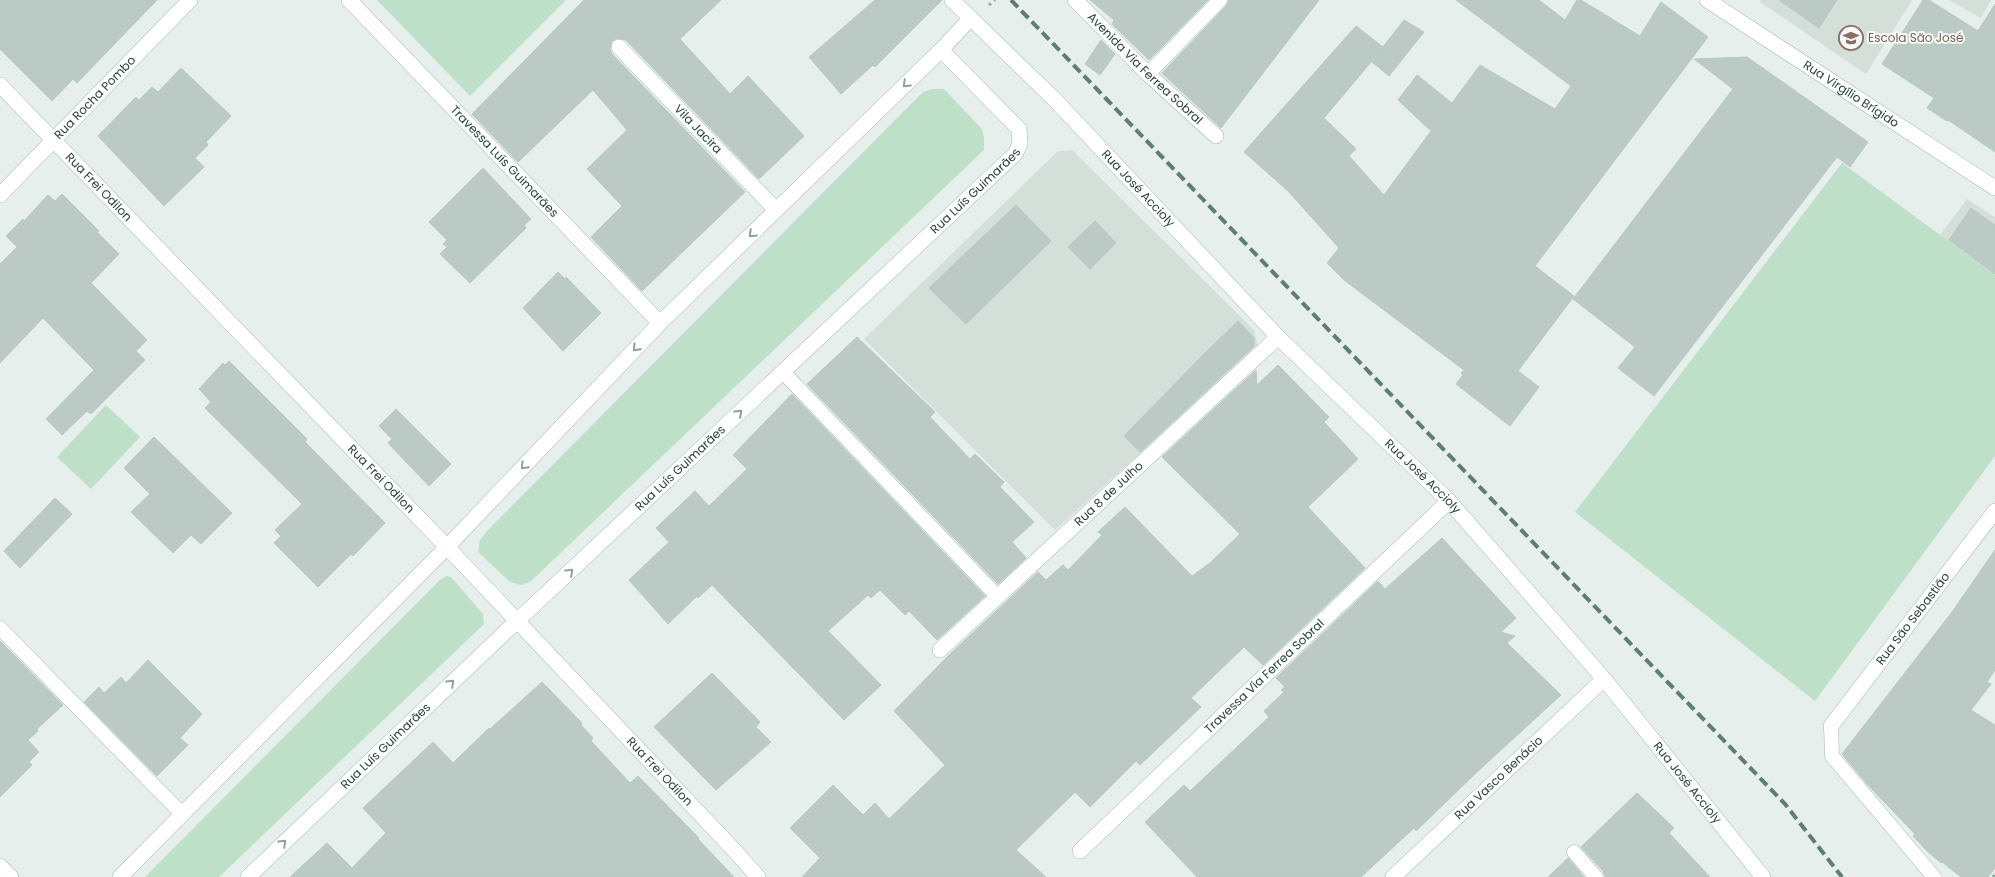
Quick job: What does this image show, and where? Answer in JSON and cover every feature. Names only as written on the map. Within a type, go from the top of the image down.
[{"type":"street","name":"Rua Rocha Pombo","points":[[0,195],[190,0]]},
{"type":"street","name":"Travessa Luís Guimarães","points":[[349,0],[660,323]]},
{"type":"street","name":"Rua José Accioly","points":[[952,0],[1056,101],[1278,337],[1449,501],[1604,679],[1762,877]]},
{"type":"street","name":"Avenida Via Ferrea Sobral","points":[[1075,0],[1148,74],[1216,136]]},
{"type":"street","name":"Rua Virgílio Brígido","points":[[1708,0],[1995,188]]},
{"type":"street","points":[[120,877],[447,547],[660,323],[941,50],[970,19]]},
{"type":"street","name":"Vila Jacira","points":[[619,47],[776,210]]},
{"type":"street","name":"Rua Luís Guimarães","points":[[248,877],[518,620],[1015,154],[1020,144],[1019,129],[941,50]]},
{"type":"street","name":"Rua Frei Odilon","points":[[0,85],[518,620],[758,877]]},
{"type":"street","name":"Rua 8 de Julho","points":[[940,650],[1278,337]]},
{"type":"street","name":"Travessa Via Ferrea Sobral","points":[[1080,851],[1449,501]]},
{"type":"street","name":"Rua São Sebastião","points":[[1831,726],[1995,512]]},
{"type":"street","name":"Rua Vasco Benácio","points":[[1393,877],[1604,679]]},
{"type":"street","points":[[0,866],[11,877]]},
{"type":"lane","points":[[1148,74],[1220,0]]},
{"type":"lane","points":[[783,372],[998,597]]},
{"type":"lane","points":[[0,628],[182,814]]},
{"type":"lane","points":[[1831,726],[1832,756],[1934,877]]},
{"type":"lane","points":[[1574,852],[1596,877]]},
{"type":"shaded area","name":"Escola São José","points":[[1761,0],[1912,0],[1866,74],[1760,2]]},
{"type":"shaded area","name":"Escola São José","points":[[1949,0],[1991,0],[1981,18]]},
{"type":"shaded area","points":[[1072,150],[1254,330],[1258,347],[1055,530],[864,339],[1058,151]]},
{"type":"shaded area","points":[[1967,199],[1995,217],[1995,275],[1940,235]]},
{"type":"green space","points":[[377,0],[566,0],[470,96]]},
{"type":"green space","points":[[933,89],[944,89],[982,129],[984,150],[530,582],[521,585],[510,582],[478,552],[480,540],[487,531],[923,92]]},
{"type":"green space","points":[[1842,163],[1995,275],[1995,456],[1815,701],[1575,512]]},
{"type":"green space","points":[[106,405],[140,437],[91,489],[57,457]]},
{"type":"green space","points":[[447,576],[451,577],[483,614],[484,624],[219,877],[145,877],[440,580]]},
{"type":"building","points":[[0,0],[157,0],[77,83],[73,79],[52,101],[0,49]]},
{"type":"building","points":[[584,0],[721,0],[680,39],[730,94],[748,76],[804,136],[759,179],[626,40],[617,38],[612,41],[610,49],[612,54],[745,192],[642,291],[591,237],[622,206],[587,169],[627,130],[593,90],[518,162],[472,114]]},
{"type":"building","points":[[875,0],[942,0],[875,67],[873,65],[841,94],[809,57]]},
{"type":"building","points":[[1090,0],[1208,0],[1149,60],[1112,24],[1114,20]]},
{"type":"building","points":[[1229,0],[1319,0],[1221,128],[1162,73],[1226,6]]},
{"type":"building","points":[[1456,0],[1539,0],[1565,20],[1577,0],[1581,0],[1640,36],[1661,2],[1708,37],[1535,266],[1574,296],[1518,371],[1539,387],[1510,426],[1456,384],[1463,375],[1461,373],[1464,370],[1344,280],[1327,263],[1339,248],[1288,191],[1244,152],[1356,26],[1383,47],[1404,20],[1424,32],[1389,76],[1372,62],[1382,49],[1324,118],[1356,149],[1349,156],[1384,195],[1431,131],[1398,100],[1417,75],[1452,103],[1480,65],[1555,109],[1571,86]]},
{"type":"building","points":[[1779,0],[1837,0],[1819,28]]},
{"type":"building","points":[[1923,0],[1929,0],[1978,31],[1995,4],[1995,152],[1927,108],[1934,98],[1882,64]]},
{"type":"building","points":[[1101,40],[1115,54],[1100,75],[1085,64]]},
{"type":"building","points":[[1747,57],[1868,142],[1850,167],[1837,157],[1654,396],[1618,368],[1635,347],[1573,299],[1733,89],[1694,59]]},
{"type":"building","points":[[181,68],[231,116],[206,142],[208,145],[195,158],[204,167],[164,206],[98,136],[136,97],[139,100],[152,87],[158,92]]},
{"type":"building","points":[[483,168],[531,219],[524,225],[526,228],[470,283],[440,254],[447,247],[443,244],[447,240],[429,222]]},
{"type":"building","points":[[62,194],[119,254],[91,283],[147,340],[136,351],[145,360],[91,414],[87,411],[62,435],[46,419],[94,370],[43,318],[0,363],[0,264],[17,247],[6,236],[23,219],[24,221],[48,195],[55,201]]},
{"type":"building","points":[[1016,205],[1051,241],[966,324],[929,288]]},
{"type":"building","points":[[1971,208],[1995,225],[1995,274],[1949,240]]},
{"type":"building","points":[[1095,221],[1116,243],[1090,269],[1068,247]]},
{"type":"building","points":[[558,272],[565,279],[566,277],[601,313],[563,351],[523,308]]},
{"type":"building","points":[[1238,321],[1254,338],[1254,346],[1140,452],[1124,436]]},
{"type":"building","points":[[857,337],[935,412],[930,417],[970,459],[975,454],[1004,482],[1000,487],[1034,522],[1012,542],[1026,558],[998,584],[807,384]]},
{"type":"building","points":[[229,361],[307,439],[305,442],[385,523],[353,556],[351,554],[318,587],[274,543],[281,536],[275,530],[302,504],[205,408],[211,402],[199,389],[223,363],[225,365]]},
{"type":"building","points":[[1278,365],[1329,417],[1324,422],[1358,459],[1308,507],[1365,568],[1263,665],[1244,647],[1191,698],[1201,707],[1140,765],[1136,761],[1090,807],[1075,792],[1016,850],[1046,877],[802,877],[820,858],[790,828],[833,785],[863,815],[875,803],[889,819],[945,765],[894,711],[950,654],[1038,572],[1046,580],[1063,565],[1068,570],[1102,535],[1098,532],[1125,507],[1192,576],[1210,563],[1240,534],[1162,457],[1256,370],[1257,385]]},
{"type":"building","points":[[792,394],[985,596],[937,640],[909,611],[905,615],[880,590],[871,598],[868,595],[828,631],[881,685],[844,720],[712,585],[698,598],[697,596],[668,624],[629,580],[669,542],[656,528],[695,491],[709,506],[747,469],[733,455]]},
{"type":"building","points":[[396,409],[451,464],[429,486],[388,443],[392,439],[379,426]]},
{"type":"building","points":[[154,437],[232,513],[201,544],[191,535],[173,553],[131,512],[150,494],[124,468]]},
{"type":"building","points":[[55,498],[72,514],[20,568],[4,551]]},
{"type":"building","points":[[1442,538],[1516,618],[1501,632],[1515,636],[1507,643],[1561,695],[1416,831],[1414,828],[1361,877],[1197,877],[1145,822],[1184,785],[1190,791],[1269,717],[1264,711],[1284,692],[1281,690],[1285,687],[1276,678],[1378,581],[1385,589]]},
{"type":"building","points":[[1995,550],[1995,670],[1987,682],[1991,684],[1971,710],[1995,725],[1995,868],[1988,877],[1961,877],[1927,851],[1913,836],[1915,834],[1867,784],[1842,754],[1952,612]]},
{"type":"building","points":[[0,641],[63,705],[28,740],[39,752],[29,762],[32,765],[0,797]]},
{"type":"building","points":[[148,660],[202,714],[180,738],[188,745],[157,776],[84,702],[99,687],[104,693],[121,677],[126,683]]},
{"type":"building","points":[[712,673],[760,722],[756,727],[771,742],[716,790],[654,727]]},
{"type":"building","points":[[542,682],[582,723],[581,725],[593,738],[591,741],[630,783],[638,776],[734,877],[290,877],[327,843],[352,868],[386,833],[363,808],[433,742],[453,763],[489,728]]},
{"type":"building","points":[[1637,793],[1674,828],[1669,833],[1710,877],[1605,877],[1603,871],[1581,847]]},
{"type":"building","points":[[1568,858],[1584,877],[1548,877]]},
{"type":"railway","points":[[1011,0],[1785,804],[1842,877]]},
{"type":"place","name":"Escola São José","points":[[1851,38]]}]
